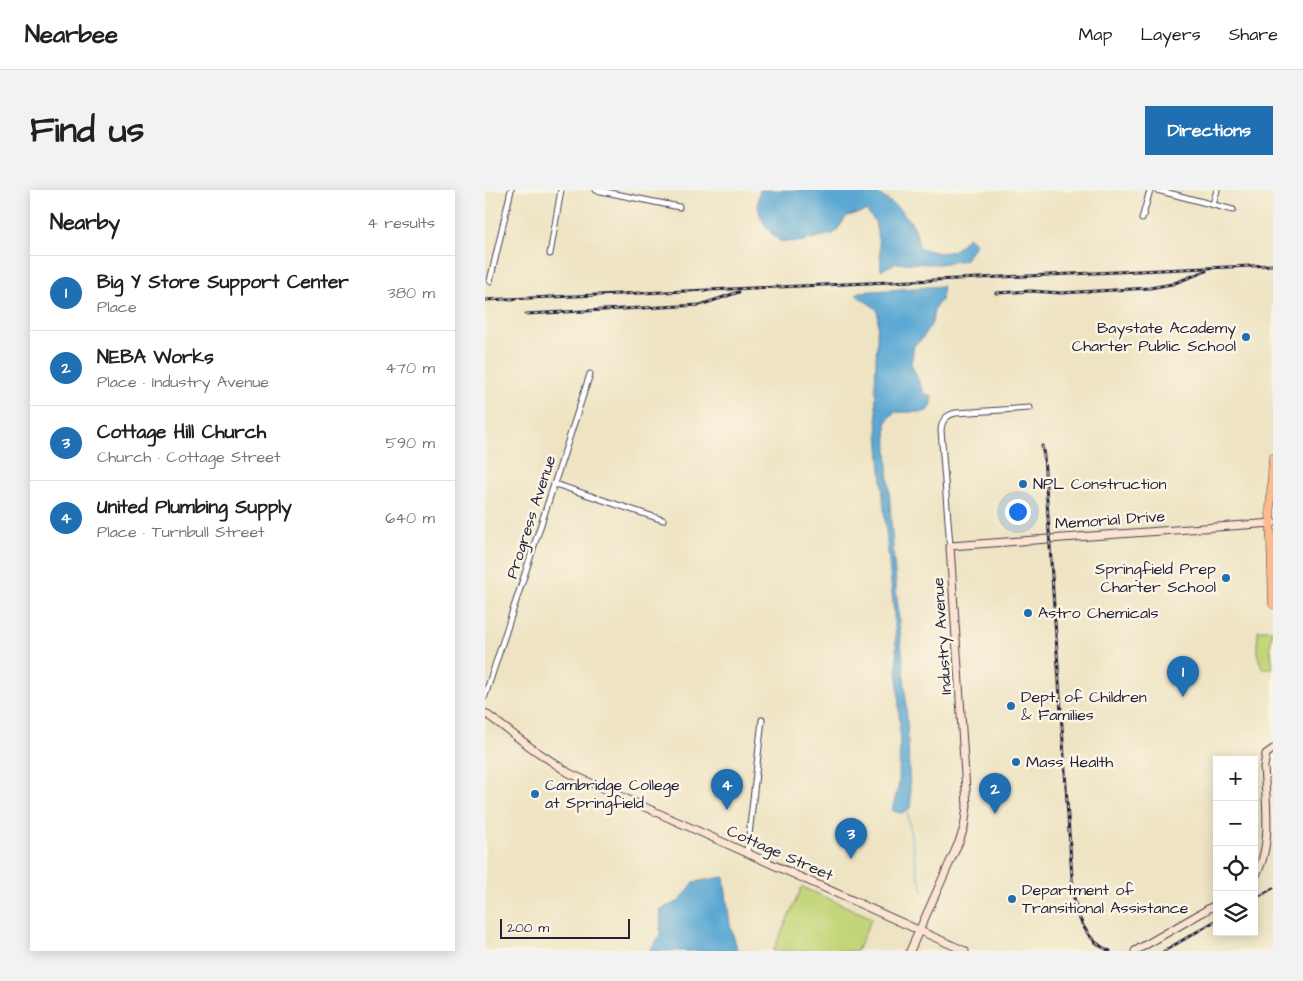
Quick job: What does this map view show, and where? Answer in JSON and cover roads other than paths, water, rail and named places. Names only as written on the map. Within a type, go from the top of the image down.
[{"type":"main road","points":[[1273,458],[1271,522],[1273,604]]},
{"type":"main road","name":"Memorial Drive","points":[[950,546],[1271,522]]},
{"type":"main road","name":"Industry Avenue","points":[[910,951],[959,842],[964,828],[967,806],[950,546]]},
{"type":"main road","name":"Cottage Street","points":[[485,713],[569,773],[965,951]]},
{"type":"main road","points":[[1258,872],[1264,864],[1268,847],[1264,767],[1266,754],[1273,748]]},
{"type":"main road","points":[[1135,951],[1213,906]]},
{"type":"street","points":[[490,281],[511,190]]},
{"type":"street","points":[[550,254],[561,190]]},
{"type":"street","points":[[596,190],[679,207]]},
{"type":"street","points":[[1142,219],[1150,190]]},
{"type":"street","points":[[1157,190],[1233,210]]},
{"type":"street","points":[[1213,204],[1217,190]]},
{"type":"street","name":"Progress Avenue","points":[[485,696],[591,374]]},
{"type":"street","name":"Industry Avenue","points":[[950,546],[941,430],[944,420],[949,414],[956,413],[1030,408]]},
{"type":"street","points":[[555,484],[663,520]]},
{"type":"street","points":[[747,853],[762,720]]},
{"type":"water","points":[[760,190],[871,191],[889,201],[908,218],[915,229],[920,249],[938,252],[952,251],[968,237],[976,244],[965,260],[939,264],[896,263],[881,270],[880,249],[875,221],[866,211],[847,216],[835,233],[799,242],[779,241],[761,218],[758,205]]},
{"type":"water","points":[[943,286],[941,300],[934,309],[932,323],[922,339],[914,345],[911,364],[924,393],[932,397],[932,404],[929,410],[923,412],[895,412],[886,424],[893,549],[905,691],[911,807],[900,813],[892,810],[899,784],[900,732],[895,625],[876,406],[878,315],[877,309],[856,295],[859,292]]},
{"type":"water","points":[[724,877],[730,925],[738,951],[649,951],[660,936],[661,909],[680,901],[694,882]]},
{"type":"waterway","points":[[907,811],[917,872],[924,892]]},
{"type":"railway","points":[[485,300],[1273,265]]},
{"type":"railway","points":[[996,293],[1031,291],[1061,293],[1150,288],[1172,284],[1206,271]]},
{"type":"railway","points":[[526,314],[700,305],[739,292]]},
{"type":"railway","points":[[1042,446],[1073,892],[1077,910],[1084,927],[1095,941],[1110,951]]},
{"type":"railway","points":[[1258,897],[1273,888]]},
{"type":"railway","points":[[1164,951],[1213,922]]},
{"type":"place","name":"Baystate Academy Charter Public School","points":[[1246,337]]},
{"type":"place","name":"NPL Construction","points":[[1023,484]]},
{"type":"place","name":"Springfield Prep Charter School","points":[[1226,578]]},
{"type":"place","name":"Astro Chemicals","points":[[1028,613]]},
{"type":"place","name":"Big Y Store Support Center","points":[[1183,697]]},
{"type":"place","name":"Dept. of Children & Families","points":[[1011,706]]},
{"type":"place","name":"Mass Health","points":[[1016,762]]},
{"type":"place","name":"Cambridge College at Springfield","points":[[535,794]]},
{"type":"place","name":"United Plumbing Supply","points":[[727,810]]},
{"type":"place","name":"NEBA Works","points":[[995,814]]},
{"type":"place","name":"Cottage Hill Church","points":[[851,859]]},
{"type":"place","name":"Department of Transitional Assistance","points":[[1012,899]]}]
